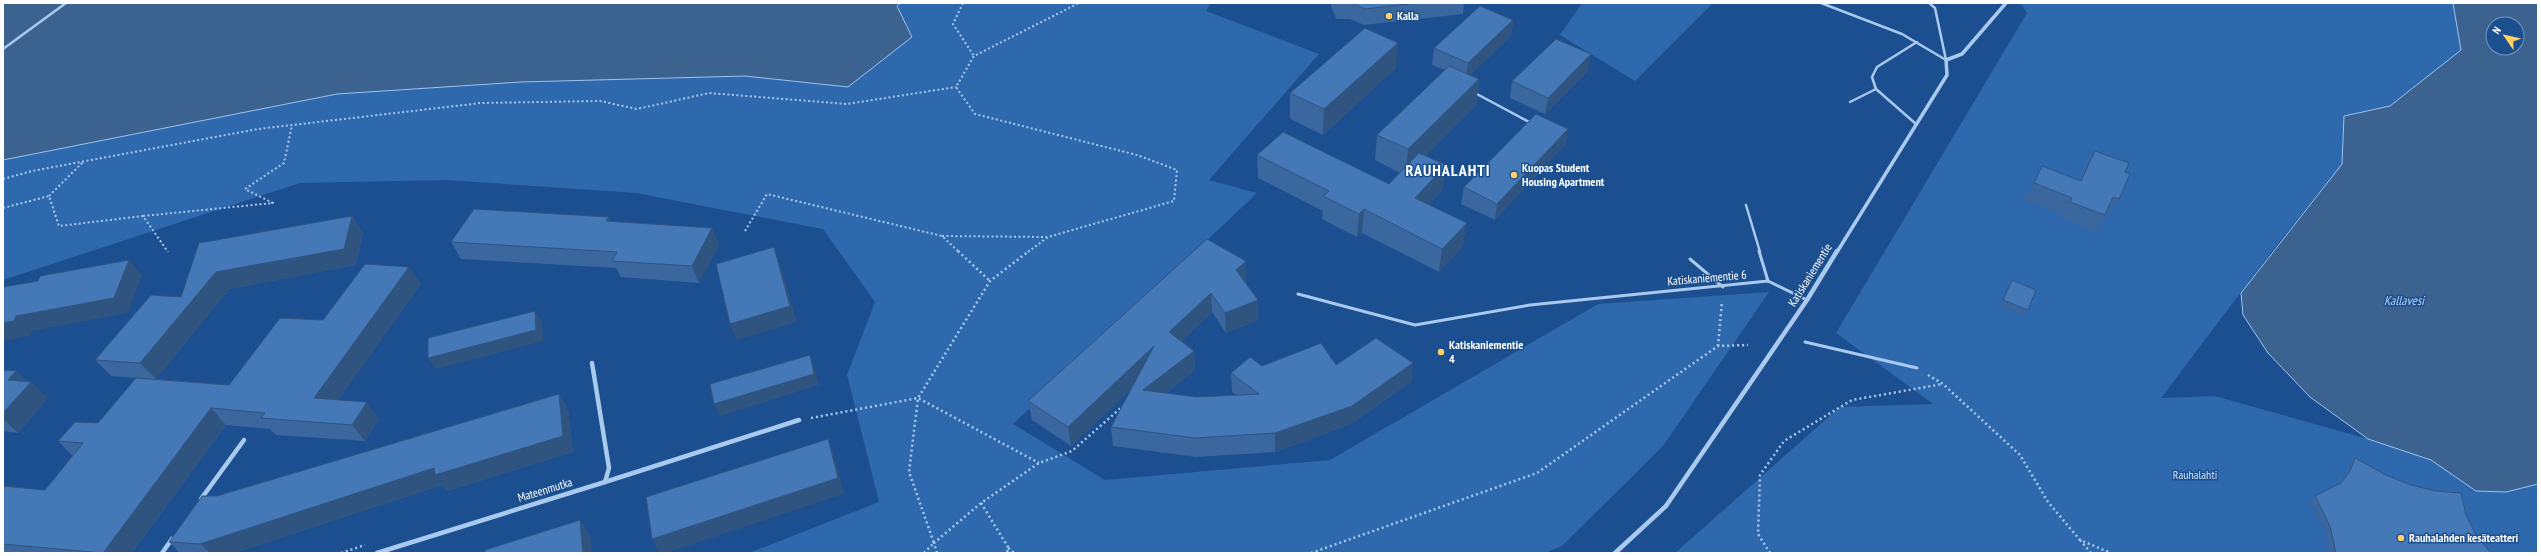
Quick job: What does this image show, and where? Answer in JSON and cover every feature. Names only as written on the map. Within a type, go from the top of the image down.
[{"type":"street","points":[[1946,60],[1962,54],[2006,3]]},
{"type":"street","name":"Katiskaniementie","points":[[1615,553],[1666,506],[1807,300],[1947,76],[1946,60]]},
{"type":"street","points":[[592,363],[609,468],[605,482]]},
{"type":"street","name":"Mateenmutka","points":[[377,553],[799,420]]},
{"type":"street","points":[[198,503],[244,440]]},
{"type":"street","points":[[162,553],[175,534]]},
{"type":"lane","points":[[3,49],[66,3]]},
{"type":"lane","points":[[1821,3],[1917,42],[1946,60]]},
{"type":"lane","points":[[1929,3],[1935,8],[1946,60]]},
{"type":"lane","points":[[1916,124],[1876,89],[1872,77],[1877,66],[1917,42]]},
{"type":"lane","points":[[1850,102],[1876,89]]},
{"type":"lane","points":[[1470,91],[1497,102],[1536,126]]},
{"type":"lane","points":[[1746,205],[1768,281],[1807,300]]},
{"type":"lane","points":[[1690,259],[1723,287]]},
{"type":"lane","name":"Katiskaniementie 6","points":[[1298,294],[1415,324],[1530,305],[1605,296],[1723,287],[1768,281]]},
{"type":"lane","points":[[1805,342],[1917,368]]},
{"type":"path","points":[[963,3],[953,24],[974,56]]},
{"type":"path","points":[[956,87],[974,56],[1079,3]]},
{"type":"path","points":[[3,179],[32,171],[258,129],[481,103],[600,101],[637,110],[708,93],[847,104],[956,87]]},
{"type":"path","points":[[745,231],[767,194],[942,236],[1048,237],[1174,201],[1177,170],[1137,155],[975,114],[956,87]]},
{"type":"path","points":[[49,196],[59,226],[273,203],[245,189],[284,163],[292,125]]},
{"type":"path","points":[[3,208],[49,196],[84,161]]},
{"type":"path","points":[[143,216],[168,252]]},
{"type":"path","points":[[942,236],[990,281]]},
{"type":"path","points":[[937,553],[909,472],[918,398],[990,281],[1048,237]]},
{"type":"path","points":[[1718,346],[1723,287]]},
{"type":"path","points":[[1311,553],[1537,473],[1718,346],[1748,345]]},
{"type":"path","points":[[1917,368],[1943,384],[2020,455],[2048,502],[2091,553]]},
{"type":"path","points":[[1770,553],[1758,534],[1760,475],[1784,441],[1852,400],[1943,384]]},
{"type":"path","points":[[799,420],[918,398],[1039,464]]},
{"type":"path","points":[[924,553],[981,503],[1039,464],[1072,451],[1125,404]]},
{"type":"path","points":[[981,503],[1008,547],[1014,553]]},
{"type":"path","points":[[2080,540],[2111,553]]},
{"type":"path","points":[[1007,553],[1008,547]]},
{"type":"green space","points":[[901,3],[1211,3],[1206,11],[1319,54],[1209,180],[1257,193],[1013,424],[1105,480],[1330,460],[1598,304],[1769,292],[1663,446],[1562,546],[1545,553],[749,553],[879,502],[847,375],[875,302],[823,229],[636,193],[447,180],[300,183],[3,280],[3,160],[337,94],[521,82],[745,76],[848,87]]},
{"type":"green space","points":[[1582,3],[1713,3],[1635,81],[1560,35]]},
{"type":"green space","name":"Rauhalahti","points":[[2020,3],[2453,3],[2462,50],[2390,106],[2344,116],[2342,164],[2272,251],[2161,398],[2215,396],[2368,439],[2431,460],[2476,491],[2506,492],[2538,484],[2538,553],[1675,553],[1840,407],[1933,404],[1836,333],[2027,13]]},
{"type":"water","points":[[3,3],[901,3],[897,6],[912,37],[848,87],[745,76],[521,82],[337,94],[3,160]]},
{"type":"water","name":"Kallavesi","points":[[2453,3],[2538,3],[2538,484],[2506,492],[2476,491],[2431,460],[2368,439],[2310,397],[2268,353],[2243,315],[2241,293],[2342,164],[2344,116],[2390,106],[2461,50]]},
{"type":"building","points":[[1352,3],[1416,3],[1365,9]]},
{"type":"building","points":[[1480,6],[1513,20],[1468,63],[1434,48]]},
{"type":"building","points":[[1365,28],[1398,43],[1324,109],[1290,93]]},
{"type":"building","points":[[1556,39],[1591,54],[1548,98],[1512,81]]},
{"type":"building","points":[[1449,66],[1479,79],[1408,149],[1377,135]]},
{"type":"building","name":"Kuopas Student Housing Apartment","points":[[1536,114],[1568,129],[1497,204],[1464,187]]},
{"type":"building","points":[[1283,132],[1389,184],[1419,153],[1446,165],[1415,198],[1467,223],[1442,249],[1364,209],[1359,214],[1323,196],[1329,191],[1257,155]]},
{"type":"building","points":[[2095,151],[2129,163],[2125,172],[2130,174],[2119,199],[2113,197],[2105,215],[2070,202],[2072,198],[2034,183],[2042,166],[2081,181]]},
{"type":"building","points":[[474,209],[609,217],[606,221],[712,228],[692,266],[612,261],[617,252],[451,242]]},
{"type":"building","points":[[352,216],[344,249],[216,272],[140,363],[95,360],[151,295],[181,297],[199,243]]},
{"type":"building","points":[[1207,239],[1246,261],[1236,270],[1258,300],[1225,313],[1211,293],[1169,332],[1194,351],[1143,390],[1197,397],[1259,394],[1231,373],[1250,357],[1262,366],[1321,343],[1336,365],[1376,338],[1413,363],[1352,406],[1275,433],[1195,438],[1111,427],[1154,346],[1068,427],[1028,401]]},
{"type":"building","points":[[774,247],[790,306],[730,324],[716,264]]},
{"type":"building","points":[[129,260],[114,298],[16,316],[14,321],[3,323],[3,287],[38,281],[40,276]]},
{"type":"building","points":[[365,264],[409,267],[314,398],[367,402],[352,425],[261,418],[265,413],[211,408],[103,553],[3,544],[3,486],[45,490],[83,443],[58,441],[75,422],[98,423],[136,378],[229,385],[280,318],[323,320]]},
{"type":"building","points":[[2012,280],[2036,290],[2028,310],[2003,300]]},
{"type":"building","points":[[535,311],[536,330],[428,358],[428,338]]},
{"type":"building","points":[[810,355],[814,374],[714,404],[710,384]]},
{"type":"building","points":[[3,370],[16,371],[8,380],[31,382],[3,413]]},
{"type":"building","points":[[559,394],[563,436],[435,475],[434,468],[200,544],[169,542],[202,496],[217,496]]},
{"type":"building","points":[[828,439],[838,478],[652,539],[646,497]]},
{"type":"building","points":[[2355,458],[2386,475],[2411,485],[2436,491],[2461,493],[2466,515],[2476,535],[2491,553],[2336,553],[2330,526],[2315,496],[2341,483],[2350,471]]},
{"type":"building","points":[[580,520],[583,553],[485,553],[485,550]]},
{"type":"place","name":"Kalla","points":[[1389,16]]},
{"type":"place","name":"Kuopas Student Housing Apartment","points":[[1514,175]]},
{"type":"place","name":"Katiskaniementie 4","points":[[1441,352]]},
{"type":"place","name":"Rauhalahden kesäteatteri","points":[[2401,538]]},
{"type":"district","name":"RAUHALAHTI","points":[[1448,170]]}]
